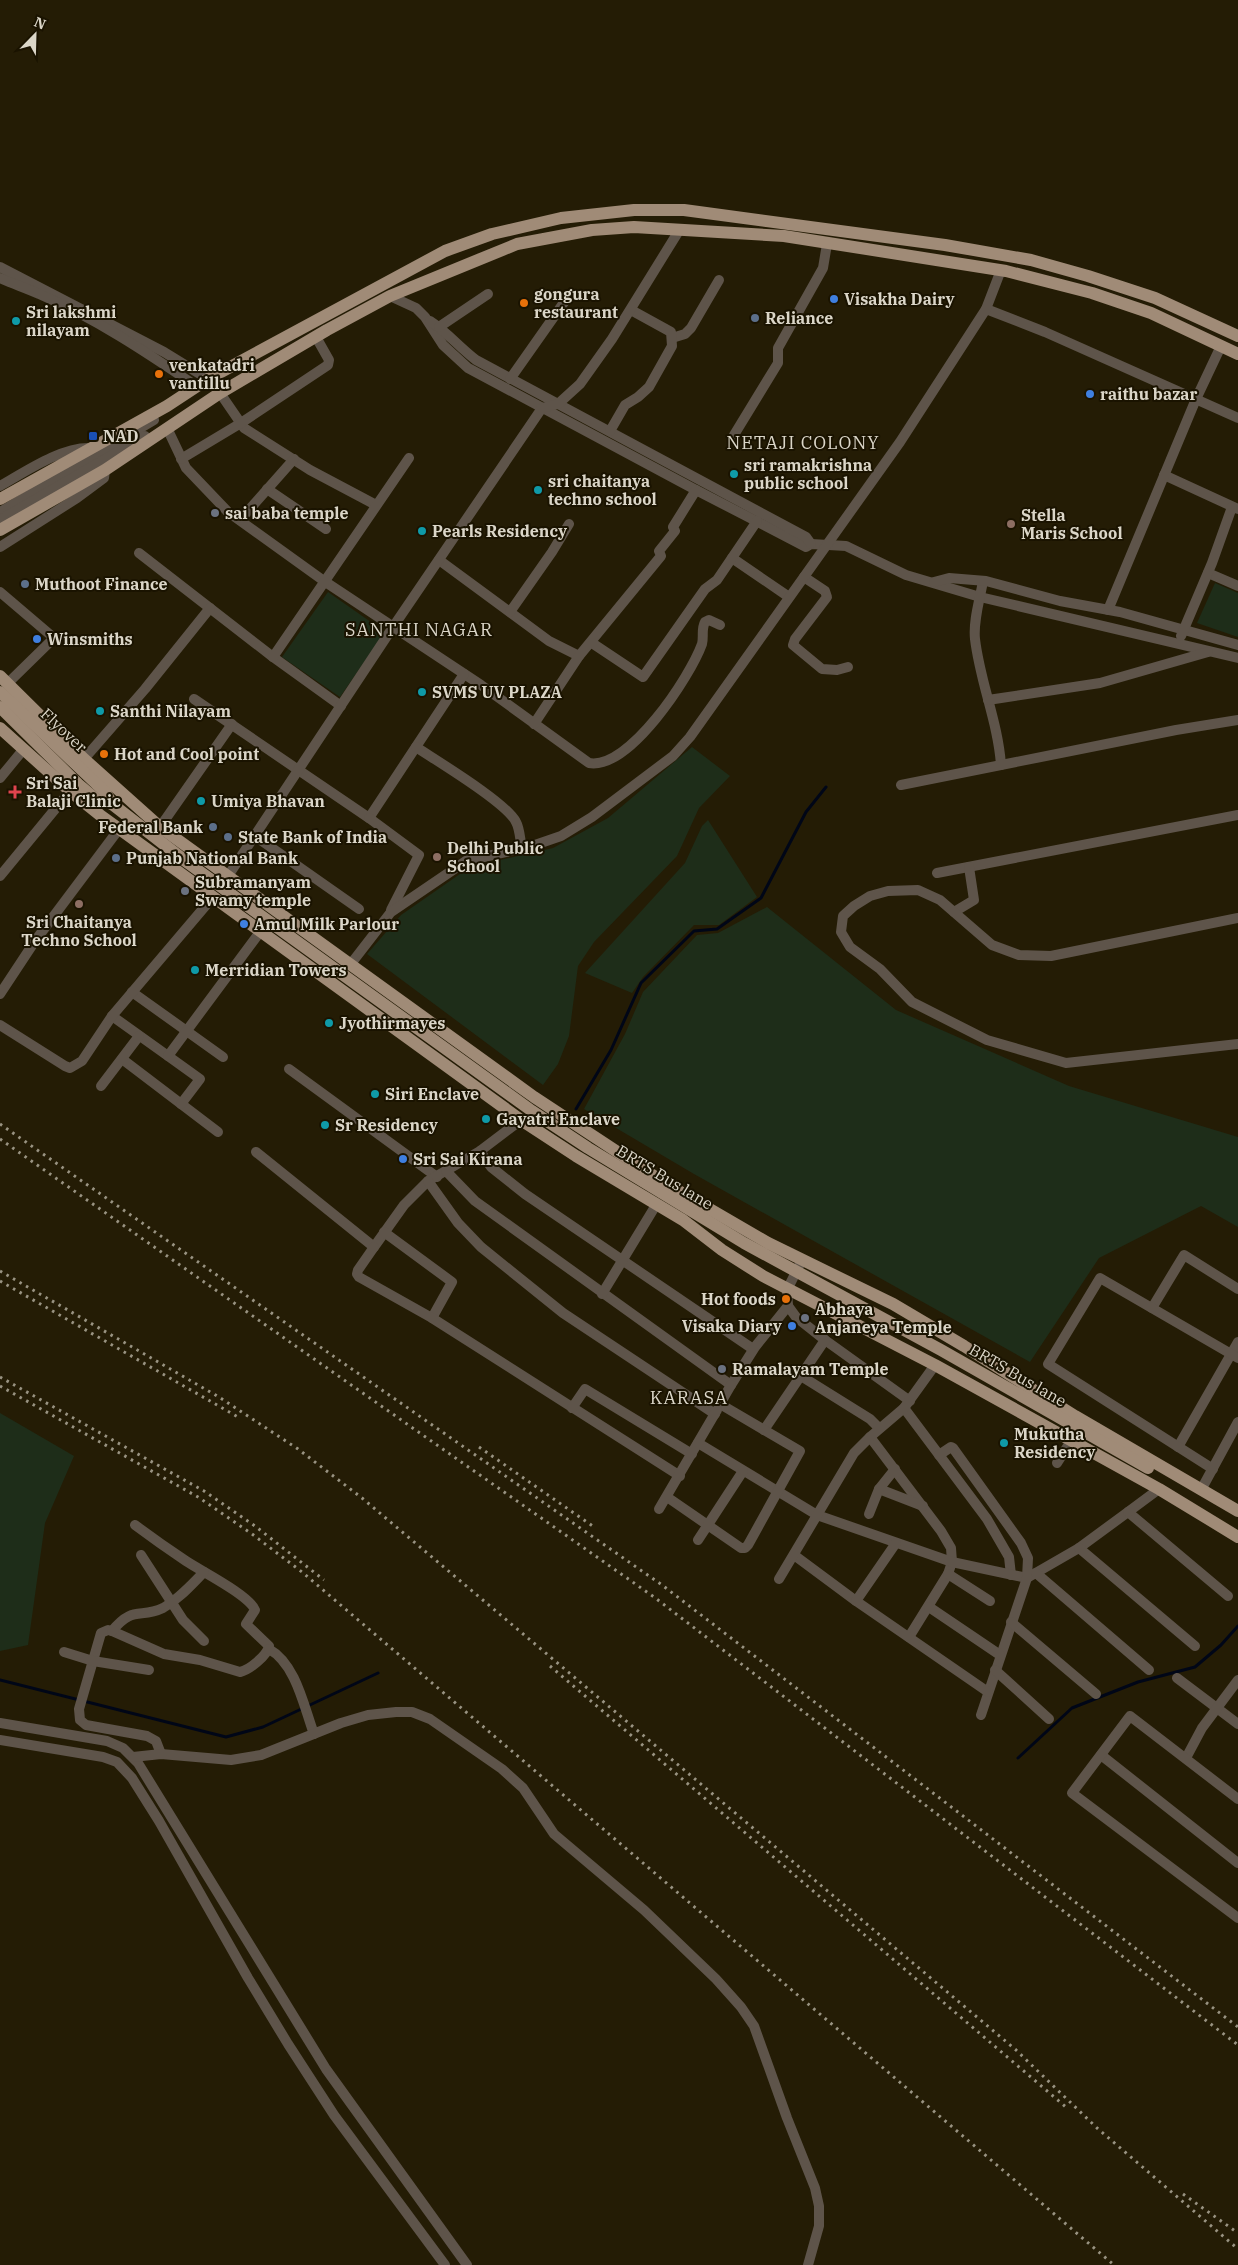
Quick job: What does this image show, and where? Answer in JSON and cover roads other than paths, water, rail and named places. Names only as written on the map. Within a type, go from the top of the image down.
[{"type":"main road","points":[[0,499],[167,406],[208,379],[445,251],[492,234],[561,218],[634,210],[684,210],[945,245],[1031,260],[1088,276],[1155,298],[1238,336]]},
{"type":"main road","points":[[0,530],[105,470],[220,393],[390,296],[517,244],[592,230],[634,227],[784,236],[1001,270],[1092,293],[1151,313],[1238,354]]},
{"type":"main road","points":[[3,684],[160,827],[537,1100],[663,1182],[768,1243],[893,1304],[964,1346],[1074,1416],[1238,1511]]},
{"type":"main road","name":"Flyover","points":[[3,684],[87,774],[101,796]]},
{"type":"main road","name":"Flyover","points":[[0,707],[74,788],[101,796]]},
{"type":"main road","points":[[0,728],[23,750],[74,788],[119,829],[521,1120],[682,1220],[722,1250],[787,1290],[936,1365],[1159,1489],[1238,1537]]},
{"type":"main road","name":"BRTS Bus lane","points":[[101,796],[188,862],[532,1111],[634,1177],[796,1272],[941,1350],[1238,1521]]},
{"type":"street","points":[[228,876],[393,627],[542,408],[558,404],[580,384],[631,310],[680,229]]},
{"type":"street","points":[[734,435],[778,363],[778,348],[823,268],[827,244]]},
{"type":"street","points":[[0,267],[164,352],[208,379]]},
{"type":"street","points":[[390,912],[466,861],[522,849],[562,836],[592,817],[672,756],[690,737],[900,442],[986,309],[1001,270]]},
{"type":"street","points":[[0,278],[40,294],[99,325],[196,386]]},
{"type":"street","points":[[672,338],[685,334],[691,328],[719,280]]},
{"type":"street","points":[[440,327],[488,294]]},
{"type":"street","points":[[390,296],[416,308],[425,317],[447,332],[460,348],[476,360],[806,537],[811,544]]},
{"type":"street","points":[[510,379],[565,301]]},
{"type":"street","points":[[986,309],[1045,332],[1238,418]]},
{"type":"street","points":[[610,431],[625,406],[648,387],[672,346],[671,332],[631,310]]},
{"type":"street","points":[[425,317],[443,344],[462,363],[696,490],[806,546],[811,544],[846,546],[906,575],[980,597],[1238,658]]},
{"type":"street","points":[[181,459],[241,423],[328,364],[327,354],[316,337]]},
{"type":"street","points":[[1108,610],[1196,399],[1221,346]]},
{"type":"street","points":[[220,393],[244,428],[376,506]]},
{"type":"street","points":[[0,512],[152,421],[167,406]]},
{"type":"street","points":[[0,520],[157,430],[178,421]]},
{"type":"street","points":[[167,428],[186,468],[226,509],[324,580],[464,674],[586,761],[595,764],[605,763],[651,726],[679,687],[703,642],[705,622],[709,620],[720,625]]},
{"type":"street","points":[[0,486],[37,464],[78,447],[90,448]]},
{"type":"street","points":[[273,658],[324,580],[409,458]]},
{"type":"street","points":[[240,520],[294,459]]},
{"type":"street","points":[[0,547],[77,498],[104,478],[105,470]]},
{"type":"street","points":[[1164,475],[1235,508],[1178,644]]},
{"type":"street","points":[[267,489],[326,529]]},
{"type":"street","points":[[534,724],[579,656],[592,644],[661,556],[659,551],[675,531],[672,528],[696,490]]},
{"type":"street","points":[[592,644],[643,677],[698,599],[717,580],[757,521]]},
{"type":"street","points":[[510,612],[569,524]]},
{"type":"street","points":[[140,553],[273,658],[341,706]]},
{"type":"street","points":[[732,558],[789,597]]},
{"type":"street","points":[[439,560],[549,641],[579,656]]},
{"type":"street","points":[[1208,573],[1238,586]]},
{"type":"street","points":[[804,577],[825,591],[827,597],[794,639],[793,645],[822,669],[837,670],[848,666]]},
{"type":"street","points":[[934,582],[949,578],[983,581],[1060,601],[1108,610],[1238,645]]},
{"type":"street","points":[[983,581],[975,637],[983,686],[1000,739],[1002,765]]},
{"type":"street","points":[[0,592],[54,638],[3,684]]},
{"type":"street","points":[[84,759],[210,608]]},
{"type":"street","points":[[988,700],[1100,683],[1208,652]]},
{"type":"street","points":[[369,818],[464,674]]},
{"type":"street","points":[[194,699],[300,769],[419,856],[390,912],[350,965]]},
{"type":"street","points":[[901,785],[1166,732],[1238,720]]},
{"type":"street","points":[[160,827],[232,724]]},
{"type":"street","points":[[416,747],[482,790],[505,810],[516,821],[522,849]]},
{"type":"street","points":[[0,778],[23,750]]},
{"type":"street","points":[[0,876],[74,788]]},
{"type":"street","points":[[937,874],[1238,815]]},
{"type":"street","points":[[0,994],[35,941],[119,829]]},
{"type":"street","points":[[255,836],[359,909]]},
{"type":"street","points":[[954,912],[974,900],[969,867]]},
{"type":"street","points":[[1238,918],[1051,956],[1019,955],[992,946],[940,900],[918,890],[888,891],[870,896],[854,906],[843,916],[841,932],[850,947],[880,969],[912,1002],[987,1040],[1066,1062],[1238,1044]]},
{"type":"street","points":[[0,1025],[58,1062],[72,1068],[82,1060],[112,1016],[214,897]]},
{"type":"street","points":[[168,1056],[260,932]]},
{"type":"street","points":[[132,992],[223,1057]]},
{"type":"street","points":[[112,1016],[200,1079],[182,1104]]},
{"type":"street","points":[[102,1086],[139,1036]]},
{"type":"street","points":[[122,1059],[218,1132]]},
{"type":"street","points":[[289,1069],[433,1179],[458,1223],[481,1247],[564,1313],[715,1414]]},
{"type":"street","points":[[521,1120],[480,1151],[433,1179],[404,1205],[357,1274],[359,1277],[432,1318],[680,1476]]},
{"type":"street","points":[[480,1151],[491,1167],[525,1194],[753,1349]]},
{"type":"street","points":[[256,1152],[374,1247]]},
{"type":"street","points":[[446,1171],[475,1201],[602,1294],[731,1384]]},
{"type":"street","points":[[602,1294],[656,1205]]},
{"type":"street","points":[[384,1232],[452,1282],[432,1318]]},
{"type":"street","points":[[1152,1308],[1184,1255],[1238,1289]]},
{"type":"street","points":[[802,1260],[787,1290],[788,1306],[796,1316],[825,1340],[910,1400],[1022,1576],[1149,1670]]},
{"type":"street","points":[[1213,1469],[1048,1364],[1100,1278],[1234,1356]]},
{"type":"street","points":[[659,1509],[753,1349],[788,1306]]},
{"type":"street","points":[[764,1430],[825,1340]]},
{"type":"street","points":[[1178,1447],[1234,1356],[1238,1342]]},
{"type":"street","points":[[779,1579],[854,1453],[910,1400],[936,1365]]},
{"type":"street","points":[[801,1376],[870,1419],[880,1428]]},
{"type":"street","points":[[572,1408],[585,1389],[692,1454]]},
{"type":"street","points":[[667,1497],[745,1548],[748,1545],[800,1451],[720,1404]]},
{"type":"street","points":[[1201,1490],[1238,1422]]},
{"type":"street","points":[[870,1436],[924,1507],[951,1548],[952,1562],[948,1574],[909,1637]]},
{"type":"street","points":[[1056,1463],[1071,1440]]},
{"type":"street","points":[[698,1443],[818,1515],[952,1562],[1022,1576],[1079,1548],[1159,1489]]},
{"type":"street","points":[[944,1451],[953,1448],[1021,1544],[1028,1558],[1011,1622],[998,1653],[995,1670],[985,1690],[981,1715]]},
{"type":"street","points":[[869,1514],[879,1489],[895,1469]]},
{"type":"street","points":[[698,1540],[743,1471]]},
{"type":"street","points":[[879,1489],[924,1507]]},
{"type":"street","points":[[1128,1512],[1228,1596]]},
{"type":"street","points":[[135,1524],[204,1572],[237,1592],[252,1605],[255,1610],[246,1624],[268,1644],[269,1649],[275,1653],[288,1669],[295,1682],[314,1734]]},
{"type":"street","points":[[856,1601],[896,1543]]},
{"type":"street","points":[[1079,1548],[1195,1646]]},
{"type":"street","points":[[141,1555],[183,1620],[204,1642]]},
{"type":"street","points":[[794,1555],[856,1601],[985,1690]]},
{"type":"street","points":[[112,1631],[129,1615],[160,1609],[172,1602],[204,1572]]},
{"type":"street","points":[[948,1574],[990,1600]]},
{"type":"street","points":[[929,1607],[998,1653]]},
{"type":"street","points":[[1011,1622],[1096,1694]]},
{"type":"street","points":[[160,1754],[156,1741],[147,1736],[86,1725],[80,1720],[79,1709],[101,1633],[108,1630],[112,1631],[164,1654],[200,1660],[240,1672],[250,1667],[269,1649]]},
{"type":"street","points":[[64,1652],[93,1661],[149,1670]]},
{"type":"street","points":[[995,1670],[1048,1719]]},
{"type":"street","points":[[1177,1678],[1238,1724]]},
{"type":"street","points":[[1186,1758],[1202,1728],[1238,1680]]},
{"type":"street","points":[[133,1757],[160,1754],[231,1760],[260,1755],[368,1715],[396,1712],[412,1712],[430,1719],[455,1735],[516,1781],[523,1788],[554,1834],[644,1910],[716,1979],[741,2007],[754,2026],[787,2118],[815,2188],[820,2206],[819,2226],[808,2265]]},
{"type":"street","points":[[1238,1799],[1130,1716],[1072,1793],[1238,1918]]},
{"type":"street","points":[[0,1723],[107,1742],[123,1748],[133,1757],[169,1812],[326,2069],[467,2265]]},
{"type":"street","points":[[0,1740],[103,1757],[117,1762],[132,1778],[159,1821],[248,1978],[288,2044],[334,2115],[445,2265]]},
{"type":"street","points":[[1101,1755],[1238,1863]]},
{"type":"waterway","points":[[576,1109],[611,1050],[641,983],[694,931],[717,929],[761,898],[806,812],[826,787]]},
{"type":"waterway","points":[[1018,1758],[1072,1708],[1138,1682],[1195,1667],[1221,1645],[1238,1626]]},
{"type":"waterway","points":[[0,1680],[226,1737],[263,1727],[378,1673]]},
{"type":"railway","points":[[0,1124],[662,1585],[1238,2027]]},
{"type":"railway","points":[[0,1139],[654,1597],[1238,2045]]},
{"type":"railway","points":[[0,1271],[219,1397],[298,1449],[362,1498],[1016,2050],[1097,2128],[1238,2249]]},
{"type":"railway","points":[[0,1281],[238,1417]]},
{"type":"railway","points":[[0,1377],[204,1491],[255,1526],[324,1580]]},
{"type":"railway","points":[[0,1386],[198,1497],[252,1534],[302,1572],[1114,2265]]},
{"type":"railway","points":[[479,1447],[594,1527]]},
{"type":"railway","points":[[550,1666],[1067,2108]]},
{"type":"railway","points":[[1183,2194],[1238,2233]]},
{"type":"place","name":"Visakha Dairy","points":[[834,299]]},
{"type":"place","name":"gongura restaurant","points":[[524,303]]},
{"type":"place","name":"Reliance","points":[[755,318]]},
{"type":"place","name":"Sri lakshmi nilayam","points":[[16,321]]},
{"type":"place","name":"venkatadri vantillu","points":[[159,374]]},
{"type":"place","name":"raithu bazar","points":[[1090,394]]},
{"type":"place","name":"NAD","points":[[93,436]]},
{"type":"place","name":"sri ramakrishna public school","points":[[734,474]]},
{"type":"place","name":"sri chaitanya techno school","points":[[538,490]]},
{"type":"place","name":"sai baba temple","points":[[215,513]]},
{"type":"place","name":"Stella Maris School","points":[[1011,524]]},
{"type":"place","name":"Pearls Residency","points":[[422,531]]},
{"type":"place","name":"Muthoot Finance","points":[[25,584]]},
{"type":"place","name":"Winsmiths","points":[[37,639]]},
{"type":"place","name":"SVMS UV PLAZA","points":[[422,692]]},
{"type":"place","name":"Santhi Nilayam","points":[[100,711]]},
{"type":"place","name":"Hot and Cool point","points":[[104,754]]},
{"type":"place","name":"Sri Sai Balaji Clinic","points":[[15,792]]},
{"type":"place","name":"Umiya Bhavan","points":[[201,801]]},
{"type":"place","name":"Federal Bank","points":[[213,827]]},
{"type":"place","name":"State Bank of India","points":[[228,837]]},
{"type":"place","name":"Delhi Public School","points":[[437,857]]},
{"type":"place","name":"Punjab National Bank","points":[[116,858]]},
{"type":"place","name":"Subramanyam Swamy temple","points":[[185,891]]},
{"type":"place","name":"Sri Chaitanya Techno School","points":[[79,904]]},
{"type":"place","name":"Amul Milk Parlour","points":[[244,924]]},
{"type":"place","name":"Merridian Towers","points":[[195,970]]},
{"type":"place","name":"Jyothirmayes","points":[[329,1023]]},
{"type":"place","name":"Siri Enclave","points":[[375,1094]]},
{"type":"place","name":"Gayatri Enclave","points":[[486,1119]]},
{"type":"place","name":"Sr Residency","points":[[325,1125]]},
{"type":"place","name":"Sri Sai Kirana","points":[[403,1159]]},
{"type":"place","name":"Hot foods","points":[[786,1299]]},
{"type":"place","name":"Abhaya Anjaneya Temple","points":[[805,1318]]},
{"type":"place","name":"Visaka Diary","points":[[792,1326]]},
{"type":"place","name":"Ramalayam Temple","points":[[722,1369]]},
{"type":"place","name":"Mukutha Residency","points":[[1004,1443]]},
{"type":"district","name":"NETAJI COLONY","points":[[803,443]]},
{"type":"district","name":"SANTHI NAGAR","points":[[419,630]]},
{"type":"district","name":"KARASA","points":[[689,1398]]}]
